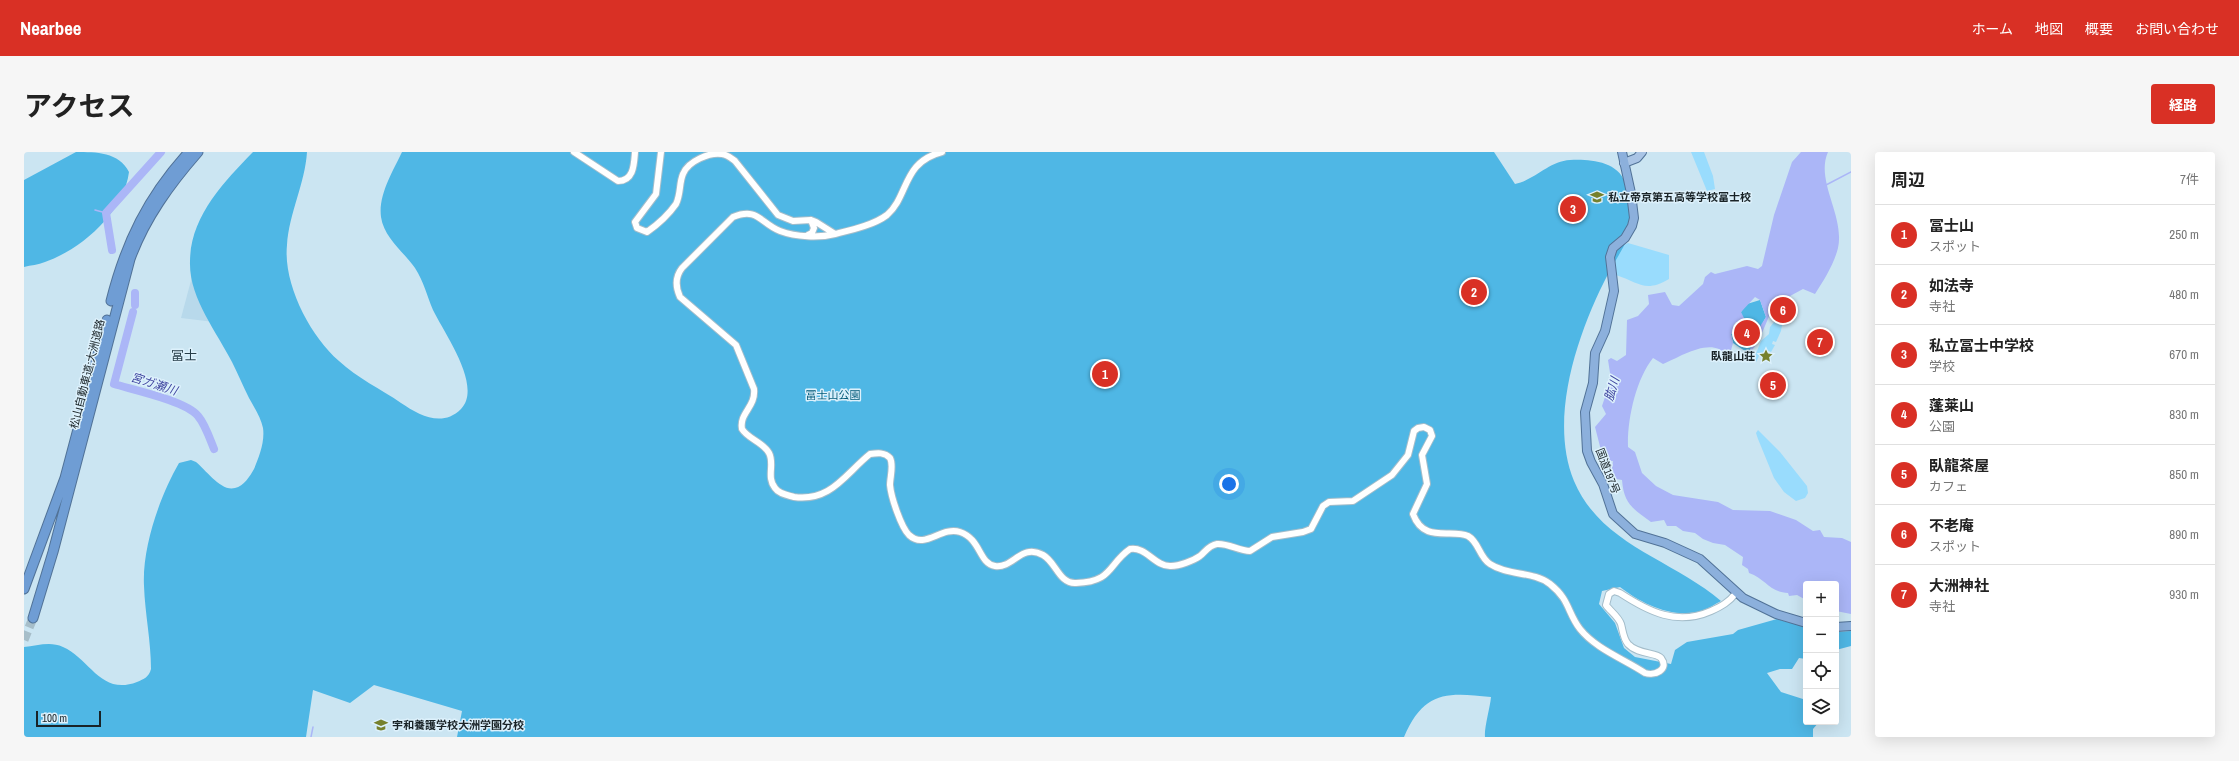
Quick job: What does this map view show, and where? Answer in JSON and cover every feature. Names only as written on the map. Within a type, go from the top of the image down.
[{"type":"highway","name":"松山自動車道;大洲道路","points":[[24,590],[65,478],[124,257],[135,229],[160,188],[188,152]]},
{"type":"highway","name":"松山自動車道;大洲道路","points":[[33,618],[53,552],[124,280],[135,245],[154,209],[173,182],[198,152]]},
{"type":"highway","points":[[154,209],[205,152]]},
{"type":"highway","name":"国道197号","points":[[1622,152],[1632,193],[1634,218],[1632,226],[1625,238],[1613,248],[1610,257],[1614,290],[1605,331],[1594,353],[1593,383],[1585,412],[1588,451],[1603,484],[1613,514],[1622,524],[1635,534],[1665,543],[1700,559],[1736,593],[1776,614],[1803,621]]},
{"type":"highway","points":[[1839,627],[1851,626]]},
{"type":"main road","points":[[1624,163],[1637,158],[1642,152]]},
{"type":"street","points":[[574,152],[618,182],[628,179],[631,175],[635,152]]},
{"type":"street","points":[[661,152],[656,194],[635,222],[637,228],[642,231],[647,232],[652,229],[677,202],[683,174],[688,166],[701,158],[719,153],[730,157],[735,162],[778,215],[793,221],[811,220],[835,234]]},
{"type":"street","points":[[942,152],[922,162],[914,170],[897,201],[886,215],[827,236],[786,233],[778,230],[755,215],[741,214],[727,222],[682,268],[678,274],[676,290],[680,297],[739,348],[754,389],[755,396],[753,403],[742,418],[742,429],[769,452],[771,459],[770,480],[776,490],[785,495],[810,497],[823,495],[831,490],[870,454],[883,454],[889,457],[892,463],[892,496],[905,530],[911,537],[920,540],[930,539],[946,530],[962,532],[977,544],[984,560],[996,566],[1003,566],[1026,552],[1034,552],[1043,555],[1051,561],[1062,578],[1076,583],[1103,577],[1130,549],[1136,548],[1142,550],[1159,562],[1171,566],[1195,560],[1212,545],[1223,544],[1250,551],[1272,537],[1303,532],[1311,529],[1323,506],[1329,502],[1353,500],[1392,475],[1408,455],[1414,431],[1418,428],[1424,427],[1430,430],[1432,436],[1431,441],[1422,455],[1427,484],[1413,514],[1420,526],[1440,534],[1466,536],[1476,544],[1483,557],[1494,567],[1540,579],[1549,584],[1568,603],[1579,627],[1586,635],[1596,644],[1645,673],[1651,675],[1657,674],[1662,670],[1663,663],[1661,658],[1656,655],[1636,651],[1625,640],[1620,623],[1606,604],[1608,594],[1614,591],[1655,613],[1686,618],[1698,617],[1722,606],[1736,593]]},
{"type":"street","points":[[808,235],[812,233],[814,228],[811,220]]},
{"type":"shaded area","points":[[1691,152],[1704,152],[1713,176],[1715,189],[1707,191]]},
{"type":"shaded area","points":[[1628,243],[1669,255],[1669,279],[1661,283],[1648,286],[1616,275],[1613,266],[1616,249]]},
{"type":"shaded area","points":[[197,258],[214,322],[181,318]]},
{"type":"shaded area","points":[[1782,312],[1784,312],[1781,331],[1776,342],[1773,341],[1772,344],[1775,345],[1771,352],[1766,350],[1764,355],[1759,356],[1756,362],[1753,361],[1761,341],[1769,334],[1770,327]]},
{"type":"shaded area","points":[[1758,430],[1780,452],[1807,486],[1808,493],[1805,498],[1796,501],[1784,492],[1774,478],[1756,433]]},
{"type":"green space","points":[[76,152],[106,154],[119,160],[125,165],[129,172],[119,201],[110,215],[99,227],[73,248],[42,263],[24,267],[24,180]]},
{"type":"green space","name":"冨士山公園","points":[[253,152],[307,152],[306,164],[288,233],[287,245],[289,276],[301,308],[318,338],[346,367],[415,412],[438,419],[454,415],[461,409],[467,399],[467,387],[465,374],[459,360],[433,310],[418,273],[411,262],[390,238],[383,225],[381,209],[384,192],[402,152],[1494,152],[1515,184],[1529,179],[1562,161],[1585,160],[1602,163],[1616,170],[1625,182],[1632,217],[1631,226],[1627,241],[1597,297],[1577,348],[1565,403],[1564,430],[1567,456],[1574,481],[1586,503],[1601,521],[1619,536],[1702,586],[1721,601],[1701,611],[1680,613],[1648,604],[1620,587],[1602,591],[1599,604],[1615,623],[1624,648],[1635,657],[1671,664],[1675,650],[1687,642],[1733,634],[1738,630],[1777,619],[1803,626],[1803,659],[1799,658],[1792,669],[1780,669],[1767,673],[1781,692],[1803,699],[1803,725],[1816,725],[1813,729],[1813,737],[1485,737],[1485,728],[1491,697],[1475,695],[1449,695],[1428,703],[1412,722],[1404,737],[457,737],[462,711],[374,685],[350,703],[313,690],[306,737],[24,737],[24,647],[53,644],[63,647],[105,680],[114,684],[125,685],[137,682],[148,676],[151,669],[151,659],[144,571],[149,539],[154,522],[172,476],[179,463],[191,460],[196,462],[219,484],[224,487],[235,488],[244,483],[251,475],[260,454],[263,428],[259,416],[232,362],[199,302],[191,275],[191,246],[196,230],[210,202],[230,176]]},
{"type":"green space","points":[[1760,300],[1766,317],[1748,353],[1733,343],[1731,334],[1736,330],[1739,323],[1742,325],[1741,312],[1747,304]]},
{"type":"green space","points":[[1851,631],[1851,646],[1839,649],[1839,632]]},
{"type":"water","name":"肱川","points":[[1801,152],[1828,152],[1825,163],[1825,175],[1838,224],[1838,248],[1825,278],[1815,294],[1803,289],[1790,296],[1781,305],[1775,304],[1754,348],[1741,360],[1733,362],[1721,350],[1712,347],[1698,349],[1663,364],[1653,358],[1637,388],[1629,425],[1628,447],[1635,452],[1642,473],[1656,486],[1673,495],[1718,502],[1733,510],[1770,511],[1796,520],[1813,531],[1820,530],[1824,537],[1842,538],[1851,542],[1851,614],[1839,612],[1839,581],[1803,581],[1803,598],[1797,595],[1789,596],[1788,593],[1772,588],[1749,573],[1748,569],[1742,565],[1743,557],[1725,545],[1713,543],[1703,539],[1695,533],[1683,531],[1676,526],[1667,526],[1664,520],[1651,522],[1630,505],[1625,495],[1622,480],[1616,479],[1612,468],[1613,461],[1604,462],[1595,427],[1606,414],[1602,406],[1611,379],[1608,360],[1611,358],[1617,361],[1626,355],[1627,320],[1638,316],[1649,304],[1648,295],[1665,292],[1672,305],[1679,306],[1703,284],[1705,277],[1711,272],[1715,274],[1747,266],[1758,269],[1762,266],[1774,215],[1792,162]],"holes":[[[1755,297],[1760,300],[1766,317],[1759,328],[1759,336],[1746,355],[1733,358],[1730,354],[1733,343],[1731,334],[1734,330],[1733,326],[1736,322],[1741,325],[1745,320],[1741,312]]]},
{"type":"waterway","name":"宮ガ瀬川","points":[[112,250],[106,213],[161,152]]},
{"type":"waterway","points":[[1826,185],[1851,172]]},
{"type":"waterway","points":[[95,210],[106,213]]},
{"type":"waterway","name":"宮ガ瀬川","points":[[135,293],[135,305]]},
{"type":"waterway","name":"宮ガ瀬川","points":[[133,312],[114,384],[171,401],[192,411],[203,423],[214,449]]},
{"type":"waterway","points":[[311,737],[313,727]]},
{"type":"tunnel","points":[[24,640],[33,618]]},
{"type":"place","name":"私立帝京第五高等学校冨士校","points":[[1597,197]]},
{"type":"place","name":"私立冨士中学校","points":[[1573,209]]},
{"type":"place","name":"如法寺","points":[[1474,292]]},
{"type":"place","name":"不老庵","points":[[1783,310]]},
{"type":"place","name":"蓬莱山","points":[[1747,333]]},
{"type":"place","name":"大洲神社","points":[[1820,342]]},
{"type":"place","name":"臥龍山荘","points":[[1766,356]]},
{"type":"place","name":"冨士山","points":[[1105,374]]},
{"type":"place","name":"臥龍茶屋","points":[[1773,385]]},
{"type":"place","name":"宇和養護学校大洲学園分校","points":[[381,725]]},
{"type":"district","name":"冨士","points":[[184,355]]}]
